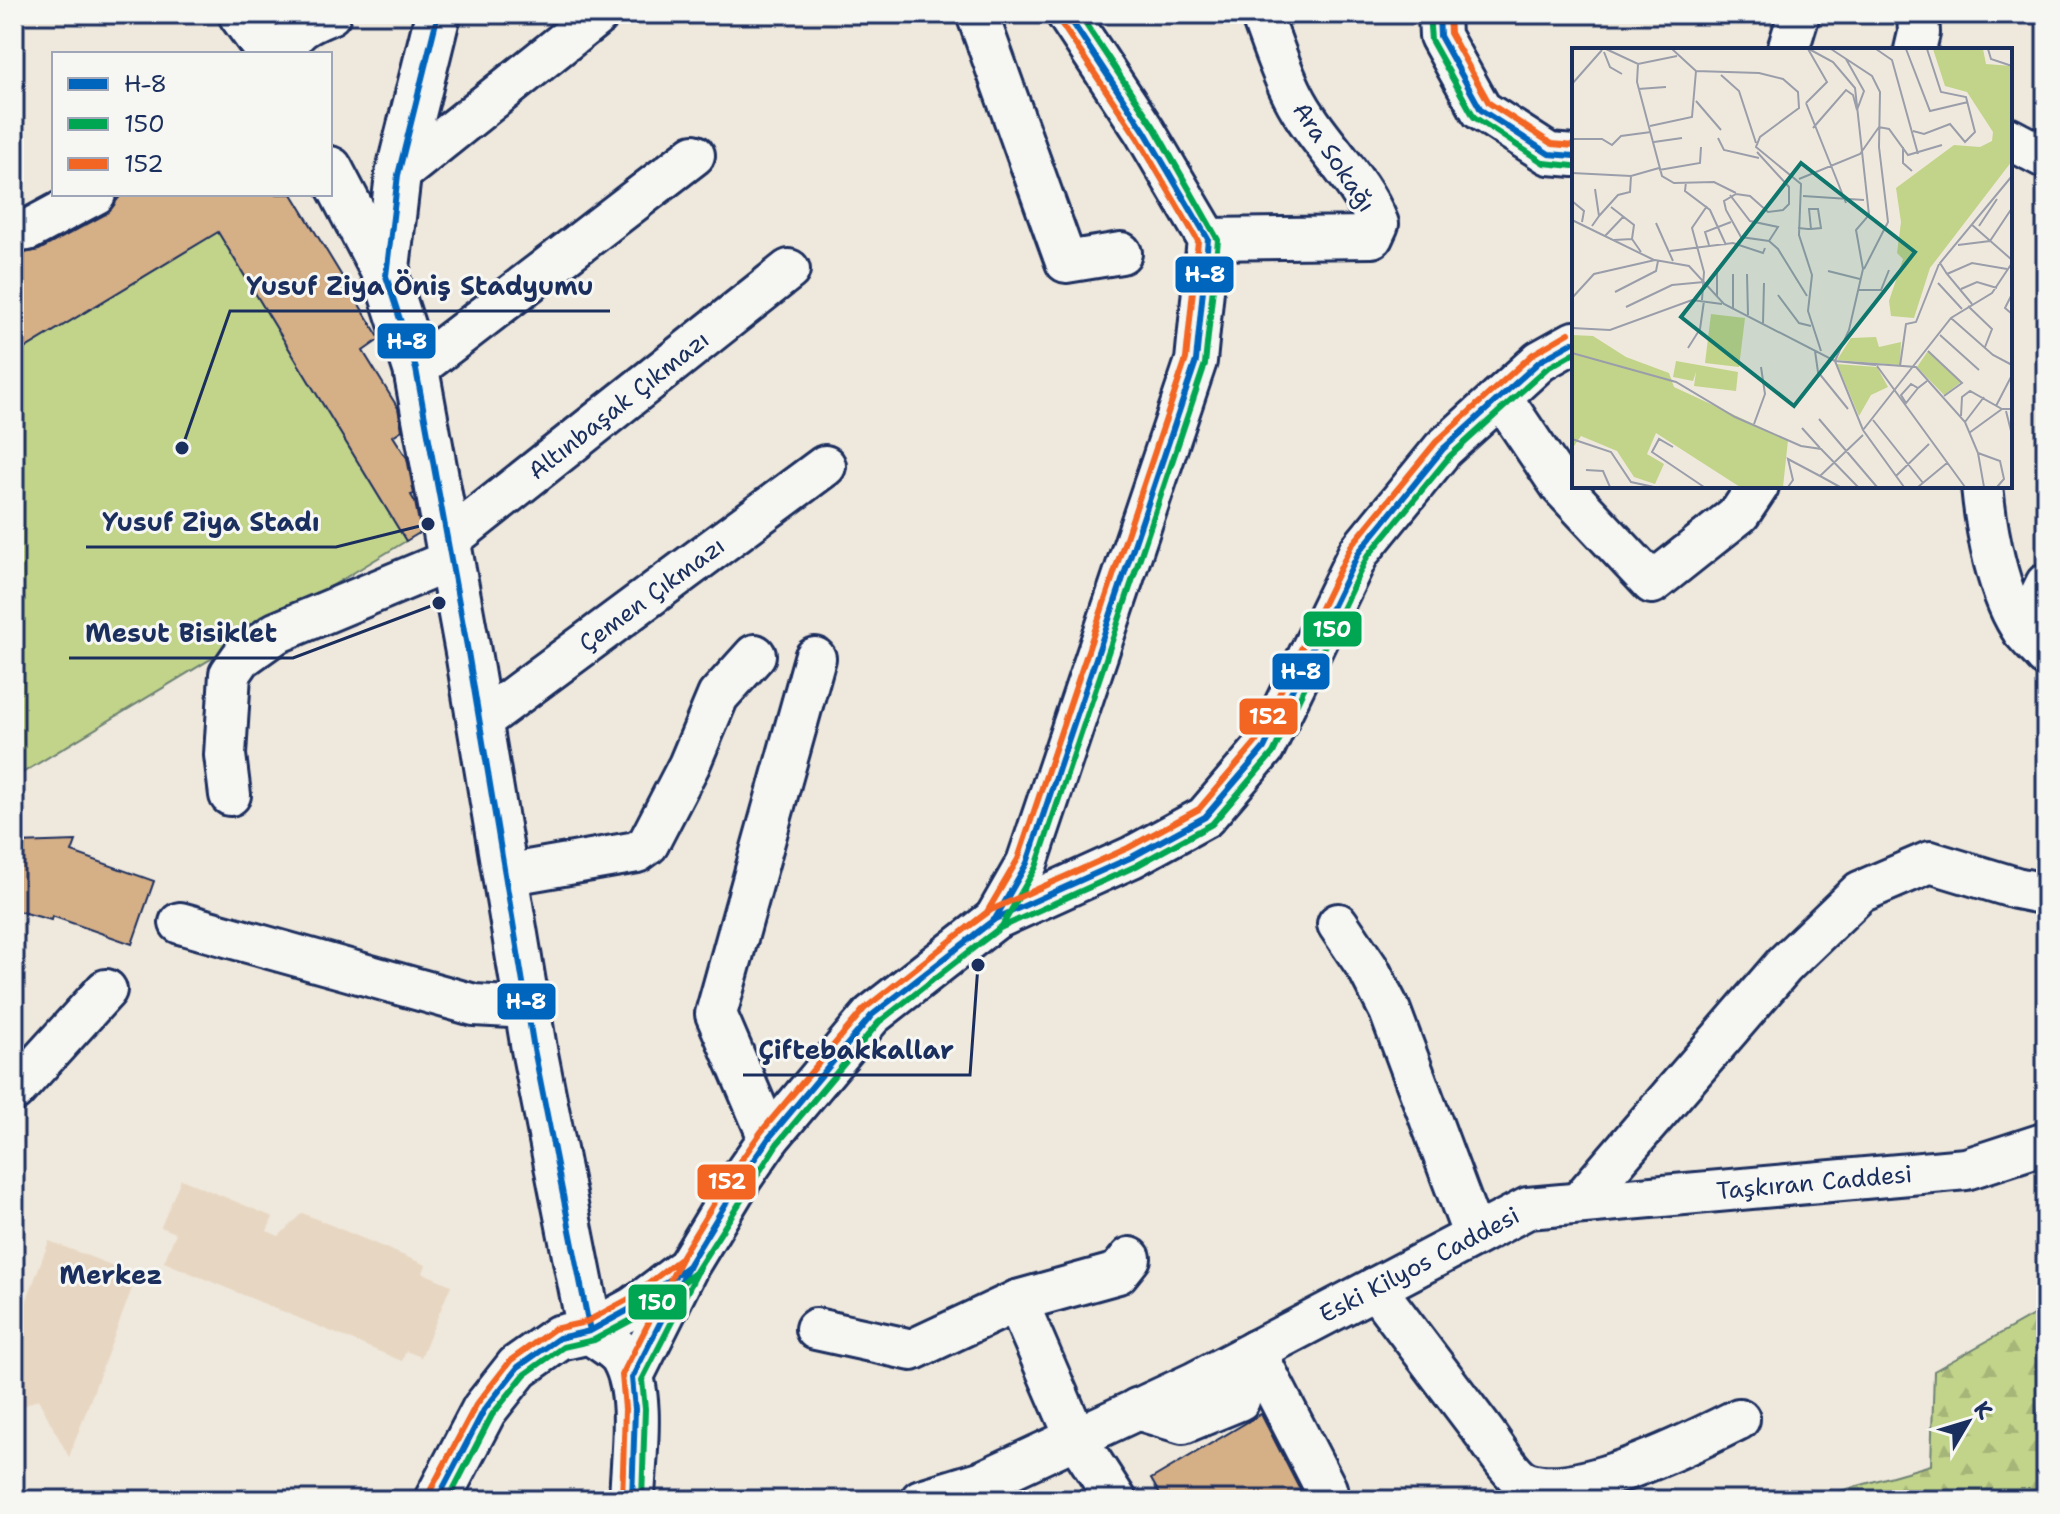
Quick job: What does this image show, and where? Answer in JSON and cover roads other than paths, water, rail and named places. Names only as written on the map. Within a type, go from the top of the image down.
[{"type":"main road","points":[[241,14],[269,52]]},
{"type":"main road","points":[[386,276],[398,175],[438,14]]},
{"type":"main road","points":[[332,168],[341,177],[373,185],[398,175]]},
{"type":"main road","points":[[332,170],[386,276],[416,369],[480,722],[527,1008],[590,1331],[622,1356],[632,1378],[635,1409],[632,1500]]},
{"type":"main road","points":[[437,1500],[484,1410],[518,1367],[559,1338],[590,1331]]},
{"type":"street","points":[[286,52],[301,25],[330,14]]},
{"type":"street","points":[[398,175],[599,14]]},
{"type":"street","points":[[977,14],[1066,262],[1121,253]]},
{"type":"street","points":[[995,919],[1027,863],[1196,361],[1208,239],[1145,132],[1067,14]]},
{"type":"street","name":"Ara Sokağı","points":[[1208,239],[1372,237],[1378,224],[1370,205],[1293,96],[1261,14]]},
{"type":"street","points":[[1439,14],[1440,36],[1481,110],[1549,154],[1572,156]]},
{"type":"street","points":[[1789,48],[1799,14]]},
{"type":"street","points":[[1915,48],[1919,33],[1918,14]]},
{"type":"street","points":[[2012,140],[2046,158]]},
{"type":"street","points":[[416,369],[694,155]]},
{"type":"street","points":[[14,231],[28,230],[91,196]]},
{"type":"street","name":"Altınbaşak Çıkmazı","points":[[230,795],[225,755],[230,674],[241,658],[276,633],[450,551],[789,270]]},
{"type":"street","points":[[632,1378],[688,1266],[740,1180],[769,1138],[872,1015],[995,919],[1132,857],[1205,817],[1264,748],[1359,552],[1443,449],[1540,361],[1572,343]]},
{"type":"street","points":[[1501,397],[1561,486],[1588,495],[1652,583],[1740,513],[1757,488]]},
{"type":"street","name":"Çemen Çıkmazı","points":[[480,722],[825,466]]},
{"type":"street","points":[[1982,488],[1985,516],[2001,585],[2035,643]]},
{"type":"street","points":[[2035,643],[2046,584]]},
{"type":"street","points":[[505,875],[637,852],[648,844],[689,765],[718,696],[755,655]]},
{"type":"street","points":[[769,1138],[716,1014],[815,658]]},
{"type":"street","points":[[1579,1203],[1785,964],[1860,892],[1930,862],[2046,894]]},
{"type":"street","points":[[180,923],[474,1005],[527,1008]]},
{"type":"street","points":[[1338,924],[1369,970],[1390,1011],[1474,1236]]},
{"type":"street","points":[[14,1091],[106,990]]},
{"type":"street","name":"Taşkıran Caddesi","points":[[1579,1203],[1966,1169],[2046,1143]]},
{"type":"street","name":"Eski Kilyos Caddesi","points":[[921,1500],[983,1481],[1137,1409],[1528,1208],[1579,1203]]},
{"type":"street","points":[[816,1329],[912,1350],[1017,1301],[1118,1273],[1130,1258]]},
{"type":"street","points":[[590,1331],[634,1307],[688,1266]]},
{"type":"street","points":[[1375,1288],[1523,1481],[1547,1487],[1586,1480],[1662,1457],[1739,1419]]},
{"type":"street","points":[[1017,1301],[1076,1438],[1116,1500]]},
{"type":"street","points":[[1255,1351],[1329,1500]]},
{"type":"place","name":"Yusuf Ziya Öniş Stadyumu","points":[[182,448]]},
{"type":"place","name":"Yusuf Ziya Stadı","points":[[428,524]]},
{"type":"place","name":"Mesut Bisiklet","points":[[439,603]]},
{"type":"place","name":"Çiftebakkallar","points":[[978,965]]},
{"type":"district","name":"Merkez","points":[[111,1274]]}]
